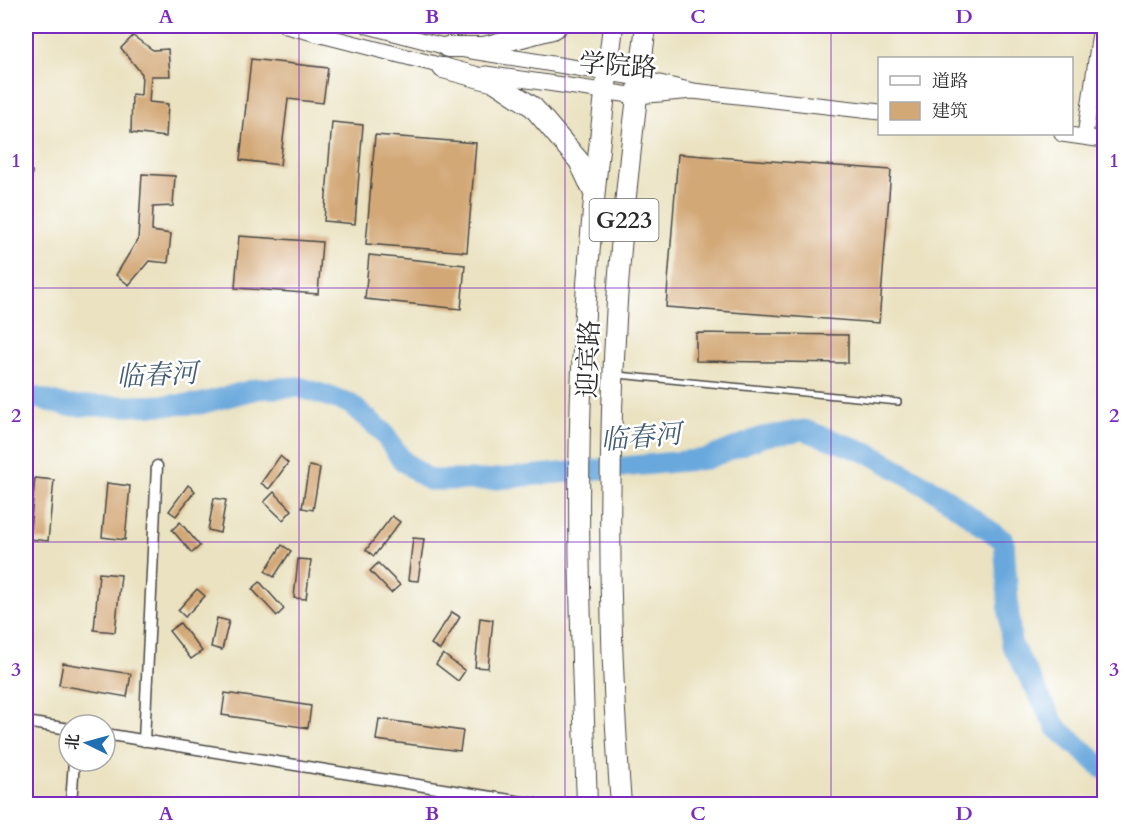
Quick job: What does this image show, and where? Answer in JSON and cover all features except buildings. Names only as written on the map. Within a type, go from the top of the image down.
[{"type":"highway","points":[[447,47],[484,47],[557,26]]},
{"type":"highway","name":"迎宾路","points":[[587,804],[580,517],[582,370],[593,191],[614,26]]},
{"type":"highway","name":"迎宾路","points":[[621,804],[614,711],[612,415],[617,300],[630,150],[646,26]]},
{"type":"highway","points":[[443,68],[495,82],[533,107],[579,161],[593,191]]},
{"type":"main road","name":"学院路","points":[[286,26],[443,68],[693,91],[878,112]]},
{"type":"main road","name":"学院路","points":[[368,26],[447,47],[606,83]]},
{"type":"main road","points":[[1085,136],[1101,26]]},
{"type":"main road","points":[[1073,135],[1104,140]]},
{"type":"street","points":[[144,741],[157,466]]},
{"type":"street","points":[[26,722],[57,727]]},
{"type":"street","points":[[117,736],[535,804]]},
{"type":"street","points":[[71,804],[73,773]]},
{"type":"lane","points":[[614,375],[898,402]]},
{"type":"waterway","name":"临春河","points":[[26,395],[67,406],[200,404],[256,389],[299,387],[349,403],[382,431],[402,460],[429,480],[486,480],[706,459],[762,437],[804,430],[871,454],[940,494],[1004,541],[1011,643],[1056,727],[1104,769]]}]
